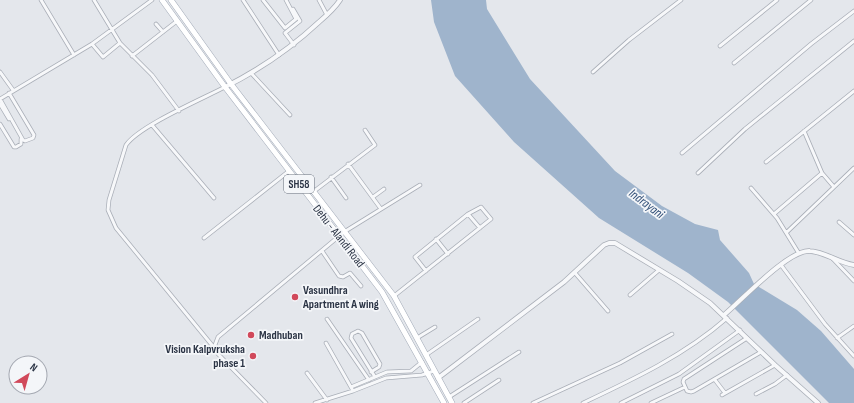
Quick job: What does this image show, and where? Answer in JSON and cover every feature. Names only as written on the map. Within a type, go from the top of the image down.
[{"type":"main road","name":"Dehu - Alandi Road","points":[[162,0],[225,87],[388,302],[444,403]]},
{"type":"main road","name":"Dehu - Alandi Road","points":[[170,0],[231,84],[394,296],[452,403]]},
{"type":"street","points":[[40,0],[74,55]]},
{"type":"street","points":[[94,0],[120,43],[156,80],[179,111]]},
{"type":"street","points":[[9,93],[34,135],[33,138],[25,141],[23,140],[0,99],[13,90],[112,31],[152,0]]},
{"type":"street","points":[[243,0],[279,55]]},
{"type":"street","points":[[263,0],[284,28],[296,19],[290,6]]},
{"type":"street","points":[[286,0],[300,21],[285,32],[294,45]]},
{"type":"street","points":[[320,0],[327,15]]},
{"type":"street","points":[[266,403],[216,350],[162,285],[110,218],[108,210],[109,200],[126,145],[131,138],[152,125],[251,73],[279,55],[294,45],[327,15],[340,0]]},
{"type":"street","points":[[593,72],[629,40],[681,0]]},
{"type":"street","points":[[720,46],[777,0]]},
{"type":"street","points":[[734,63],[811,0]]},
{"type":"street","points":[[682,153],[778,72],[854,11]]},
{"type":"street","points":[[132,56],[177,21]]},
{"type":"street","points":[[156,24],[163,32]]},
{"type":"street","points":[[698,173],[745,129],[854,42]]},
{"type":"street","points":[[92,44],[103,57],[120,43]]},
{"type":"street","points":[[0,72],[13,90]]},
{"type":"street","points":[[251,73],[290,115]]},
{"type":"street","points":[[766,162],[854,91]]},
{"type":"street","points":[[0,104],[22,141],[21,144],[14,147],[0,124]]},
{"type":"street","points":[[152,125],[214,198]]},
{"type":"street","points":[[313,192],[375,145],[365,130]]},
{"type":"street","points":[[804,131],[814,149],[822,173],[834,187]]},
{"type":"street","points":[[348,164],[381,210]]},
{"type":"street","points":[[786,232],[854,168]]},
{"type":"street","points":[[204,238],[289,171]]},
{"type":"street","points":[[774,214],[822,173]]},
{"type":"street","points":[[331,177],[346,198]]},
{"type":"street","points":[[216,350],[216,341],[218,337],[339,236],[420,185]]},
{"type":"street","points":[[752,188],[774,214],[798,252]]},
{"type":"street","points":[[373,197],[384,189]]},
{"type":"street","points":[[394,296],[448,254],[491,219],[481,207],[468,214],[415,257],[426,271]]},
{"type":"street","points":[[468,214],[480,228]]},
{"type":"street","points":[[840,222],[854,235]]},
{"type":"street","points":[[436,239],[448,254]]},
{"type":"street","points":[[438,378],[575,273],[609,242],[615,244],[697,293],[726,316],[761,352],[818,403]]},
{"type":"street","points":[[322,250],[340,276],[343,277],[350,273],[361,286]]},
{"type":"street","points":[[583,403],[666,362],[708,334],[726,316],[728,312],[798,252],[813,251],[854,265]]},
{"type":"street","points":[[831,258],[854,281]]},
{"type":"street","points":[[780,266],[837,338],[854,356]]},
{"type":"street","points":[[630,295],[659,270]]},
{"type":"street","points":[[575,273],[608,311]]},
{"type":"street","points":[[426,355],[478,319]]},
{"type":"street","points":[[327,320],[369,380]]},
{"type":"street","points":[[837,338],[854,326]]},
{"type":"street","points":[[417,338],[435,327]]},
{"type":"street","points":[[621,403],[679,374],[740,330]]},
{"type":"street","points":[[372,372],[379,367],[380,364],[362,333],[358,331],[352,334],[351,338],[374,377]]},
{"type":"street","points":[[533,403],[620,363],[672,334]]},
{"type":"street","points":[[747,338],[684,379],[685,387],[692,392],[761,352]]},
{"type":"street","points":[[326,343],[353,391]]},
{"type":"street","points":[[449,397],[519,352]]},
{"type":"street","points":[[351,387],[390,372],[411,371],[422,362]]},
{"type":"street","points":[[715,380],[723,394],[775,365]]},
{"type":"street","points":[[314,403],[353,391],[391,376],[428,373],[434,371]]},
{"type":"street","points":[[307,373],[327,400]]},
{"type":"street","points":[[756,394],[787,376]]},
{"type":"street","points":[[464,403],[499,380]]},
{"type":"street","points":[[651,403],[685,387]]},
{"type":"water","name":"Indrayani","points":[[431,0],[486,0],[487,9],[530,79],[615,171],[662,206],[695,224],[718,230],[720,240],[749,273],[754,284],[797,310],[821,331],[854,369],[854,403],[829,403],[728,302],[688,273],[599,218],[514,142],[455,76],[434,22]]},
{"type":"place","name":"Vasundhra Apartment A wing","points":[[295,297]]},
{"type":"place","name":"Madhuban","points":[[251,335]]},
{"type":"place","name":"Vision Kalpvruksha phase 1","points":[[253,356]]}]
